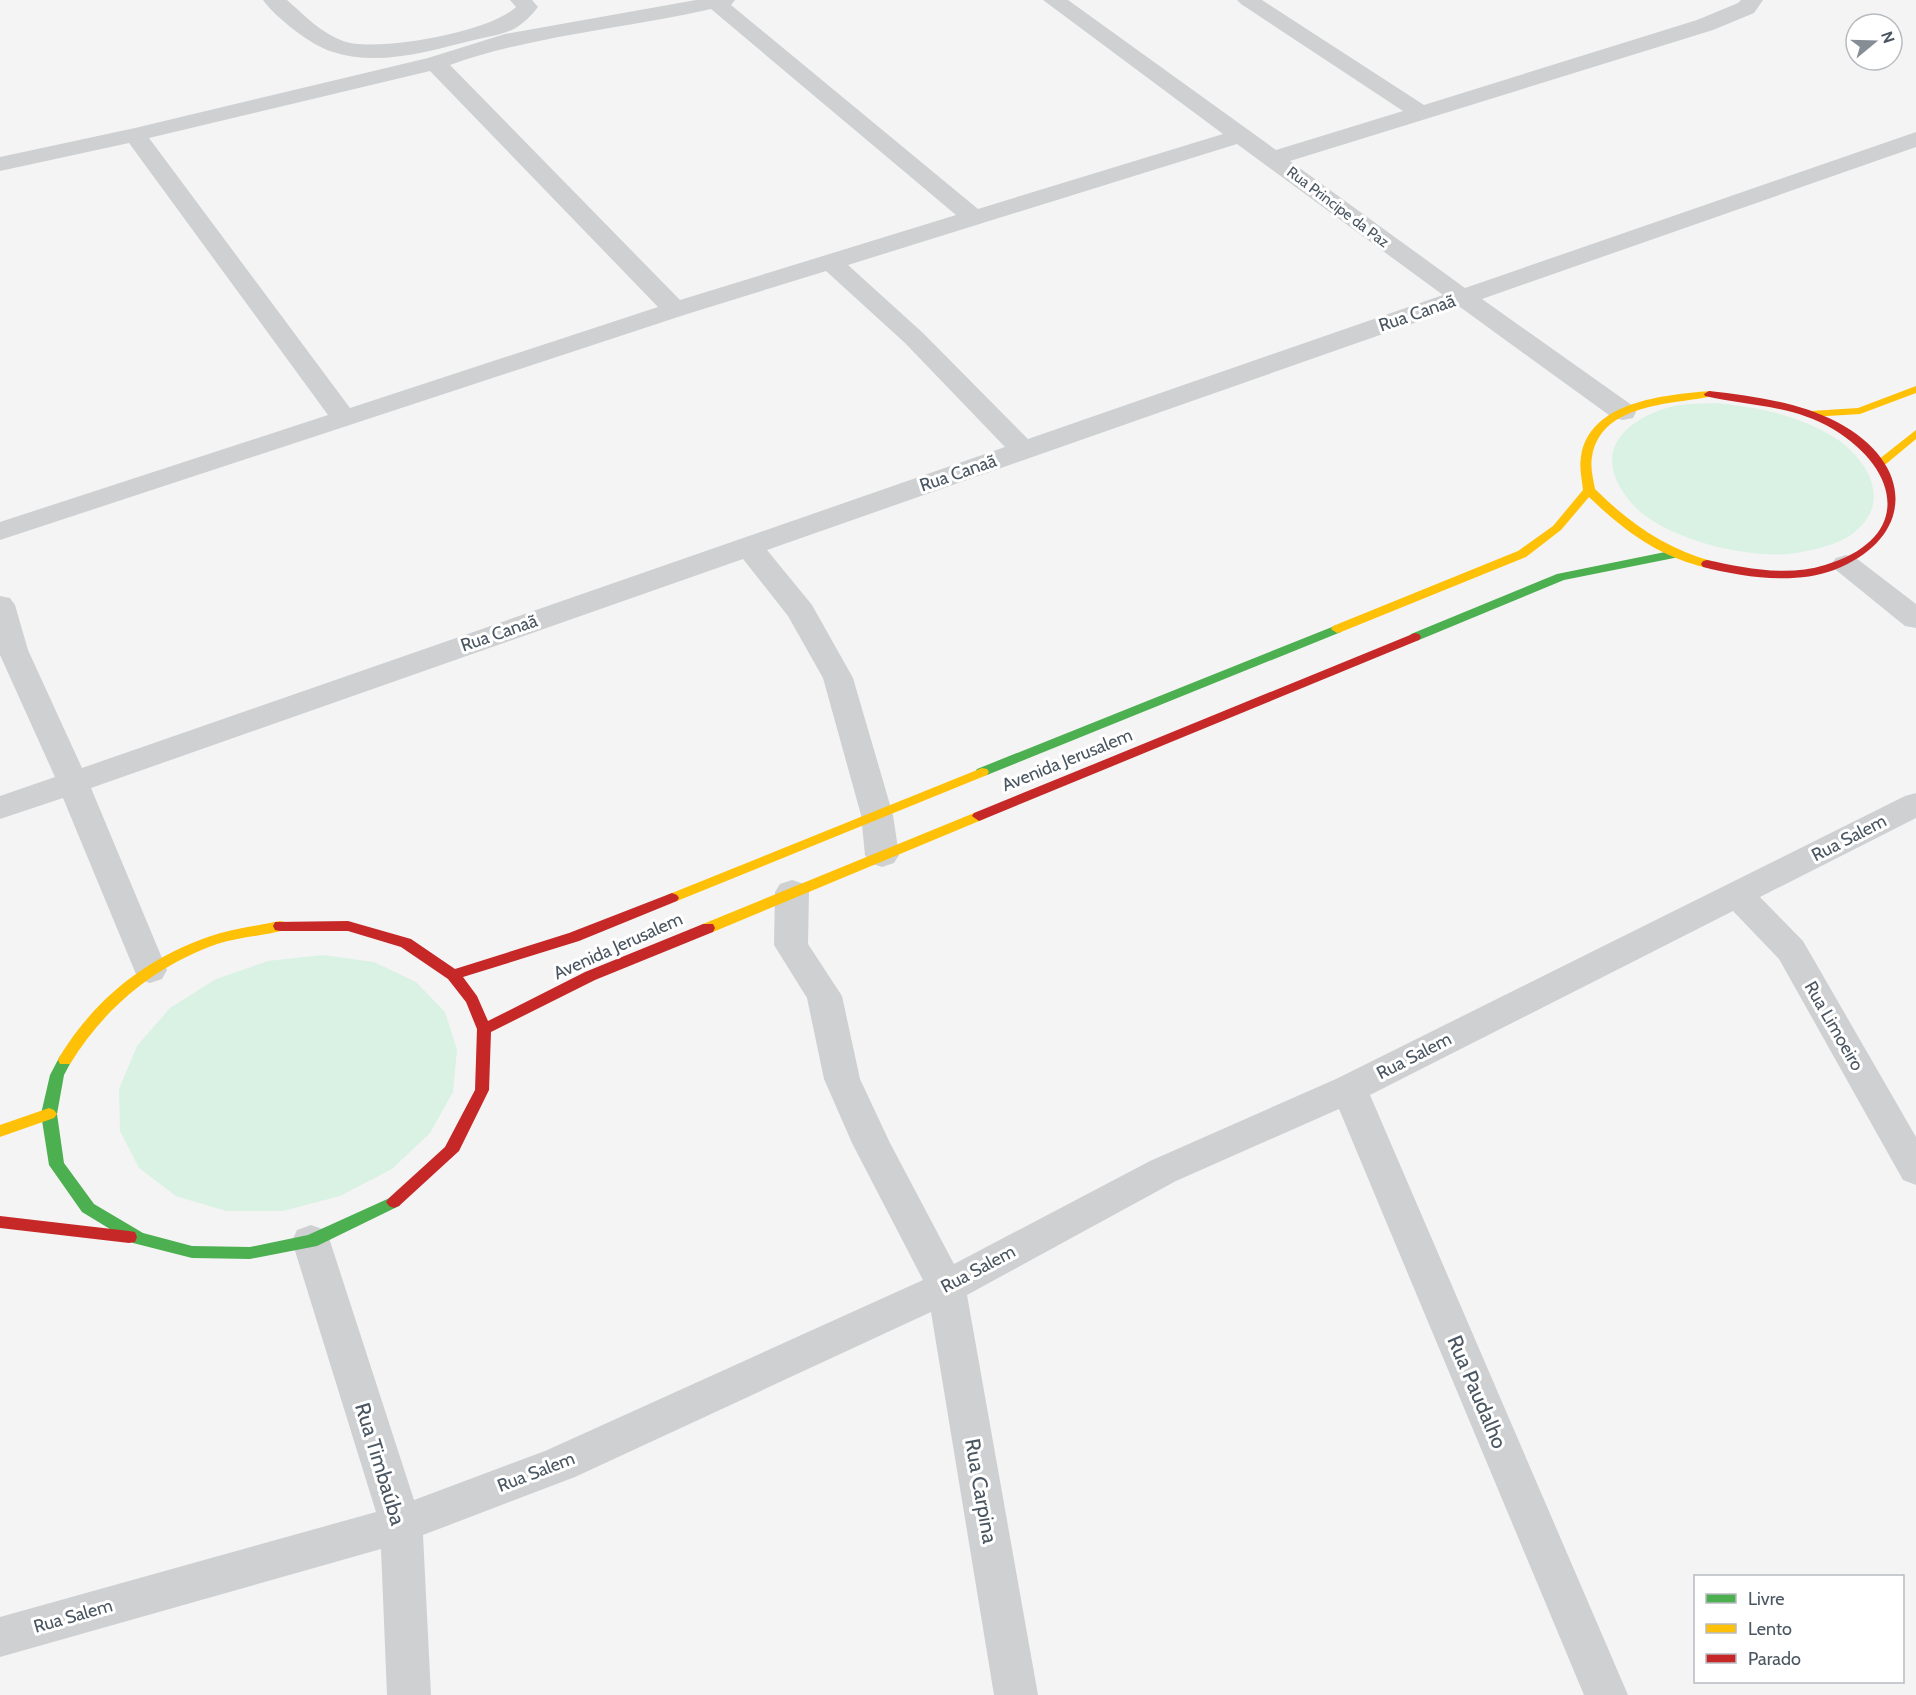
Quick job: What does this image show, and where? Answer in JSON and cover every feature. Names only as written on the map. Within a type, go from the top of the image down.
[{"type":"street","points":[[274,0],[338,47],[383,51],[447,40],[502,26],[521,16],[527,7],[521,0]]},
{"type":"street","name":"Rua Principe da Paz","points":[[1054,0],[1242,135],[1461,298],[1623,412]]},
{"type":"street","points":[[1254,4],[1291,0]]},
{"type":"street","points":[[1272,159],[1705,25],[1746,8],[1752,0]]},
{"type":"street","points":[[0,164],[135,135],[435,63],[470,49],[515,38],[718,1],[973,217]]},
{"type":"street","points":[[1254,4],[1421,113]]},
{"type":"street","points":[[435,63],[675,310]]},
{"type":"street","points":[[135,135],[344,418]]},
{"type":"street","points":[[0,531],[675,310],[1242,135]]},
{"type":"street","name":"Rua Canaã","points":[[0,808],[1916,138]]},
{"type":"street","points":[[830,262],[915,338],[1023,450]]},
{"type":"street","name":"Avenida Jerusalem","points":[[1810,414],[1860,411],[1916,389]]},
{"type":"street","name":"Avenida Jerusalem","points":[[1709,394],[1760,399],[1810,414],[1851,435],[1882,462],[1898,491],[1898,520],[1880,545],[1846,564],[1808,573],[1764,574],[1719,567],[1675,554],[1630,530],[1589,490],[1587,453],[1590,445],[1605,424],[1623,412],[1661,399],[1709,394]]},
{"type":"street","points":[[1882,462],[1916,433]]},
{"type":"street","name":"Avenida Jerusalem","points":[[453,975],[574,937],[1522,554],[1557,528],[1589,490]]},
{"type":"street","points":[[748,546],[801,612],[838,678],[877,815],[882,855]]},
{"type":"street","name":"Avenida Jerusalem","points":[[483,1029],[590,976],[1561,577],[1675,554]]},
{"type":"street","points":[[1846,564],[1916,619]]},
{"type":"street","points":[[0,605],[13,650],[73,782],[150,970]]},
{"type":"street","points":[[1321,636],[1352,663]]},
{"type":"street","name":"Rua Salem","points":[[0,1637],[401,1524],[560,1464],[946,1287],[1163,1171],[1349,1089],[1916,804]]},
{"type":"street","name":"Rua Carpina","points":[[792,892],[791,945],[824,996],[842,1079],[870,1143],[946,1287],[1016,1695]]},
{"type":"street","name":"Rua Limoeiro","points":[[1737,894],[1791,950],[1916,1170]]},
{"type":"street","points":[[0,1222],[139,1238],[192,1252],[250,1253],[311,1241],[390,1205],[451,1151],[482,1090],[483,1029],[472,1000],[453,975],[406,943],[348,926],[280,926],[213,941],[150,970],[110,1000],[78,1035],[57,1075],[49,1114],[57,1165],[88,1208],[139,1238]]},
{"type":"street","name":"Rua Paudalho","points":[[1349,1089],[1606,1695]]},
{"type":"street","points":[[0,1131],[49,1114]]},
{"type":"street","name":"Rua Timbaúba","points":[[311,1241],[401,1524],[409,1695]]},
{"type":"green space","points":[[1715,403],[1761,409],[1790,417],[1818,428],[1844,444],[1863,465],[1870,478],[1873,503],[1869,516],[1853,534],[1838,542],[1796,553],[1777,554],[1733,550],[1710,545],[1667,529],[1649,518],[1634,506],[1621,488],[1614,472],[1612,457],[1616,443],[1625,431],[1655,412],[1674,406]]},
{"type":"green space","points":[[323,955],[374,962],[416,982],[445,1012],[457,1050],[453,1092],[430,1133],[392,1169],[340,1196],[283,1211],[226,1211],[176,1196],[139,1168],[120,1131],[119,1089],[137,1046],[170,1008],[216,979],[268,961]]},
{"type":"traffic: fast","points":[[1415,637],[1561,577],[1675,554]]},
{"type":"traffic: fast","points":[[982,772],[1337,629]]},
{"type":"traffic: fast","points":[[65,1060],[57,1075],[49,1114],[57,1165],[88,1208],[139,1238],[192,1252],[250,1253],[311,1241],[394,1202]]},
{"type":"traffic: slow","points":[[1811,414],[1860,411],[1916,389]]},
{"type":"traffic: slow","points":[[1707,564],[1673,553],[1643,536],[1615,515],[1589,490],[1586,462],[1594,436],[1605,423],[1620,413],[1656,401],[1709,394]]},
{"type":"traffic: slow","points":[[1882,462],[1916,433]]},
{"type":"traffic: slow","points":[[1337,629],[1522,554],[1557,528],[1589,490]]},
{"type":"traffic: slow","points":[[672,898],[982,772]]},
{"type":"traffic: slow","points":[[708,928],[979,816]]},
{"type":"traffic: slow","points":[[65,1060],[92,1020],[127,987],[146,973],[189,950],[212,941],[280,926]]},
{"type":"traffic: slow","points":[[0,1131],[49,1114]]},
{"type":"traffic: jam","points":[[1707,564],[1752,572],[1784,574],[1829,568],[1857,556],[1878,541],[1890,523],[1894,503],[1891,483],[1880,463],[1861,444],[1836,426],[1790,408],[1709,394]]},
{"type":"traffic: jam","points":[[979,816],[1415,637]]},
{"type":"traffic: jam","points":[[453,975],[574,937],[672,898]]},
{"type":"traffic: jam","points":[[280,926],[348,926],[406,943],[453,975],[472,1000],[484,1029],[482,1090],[451,1151],[394,1202]]},
{"type":"traffic: jam","points":[[484,1029],[590,976],[708,928]]},
{"type":"traffic: jam","points":[[0,1222],[129,1237]]}]
